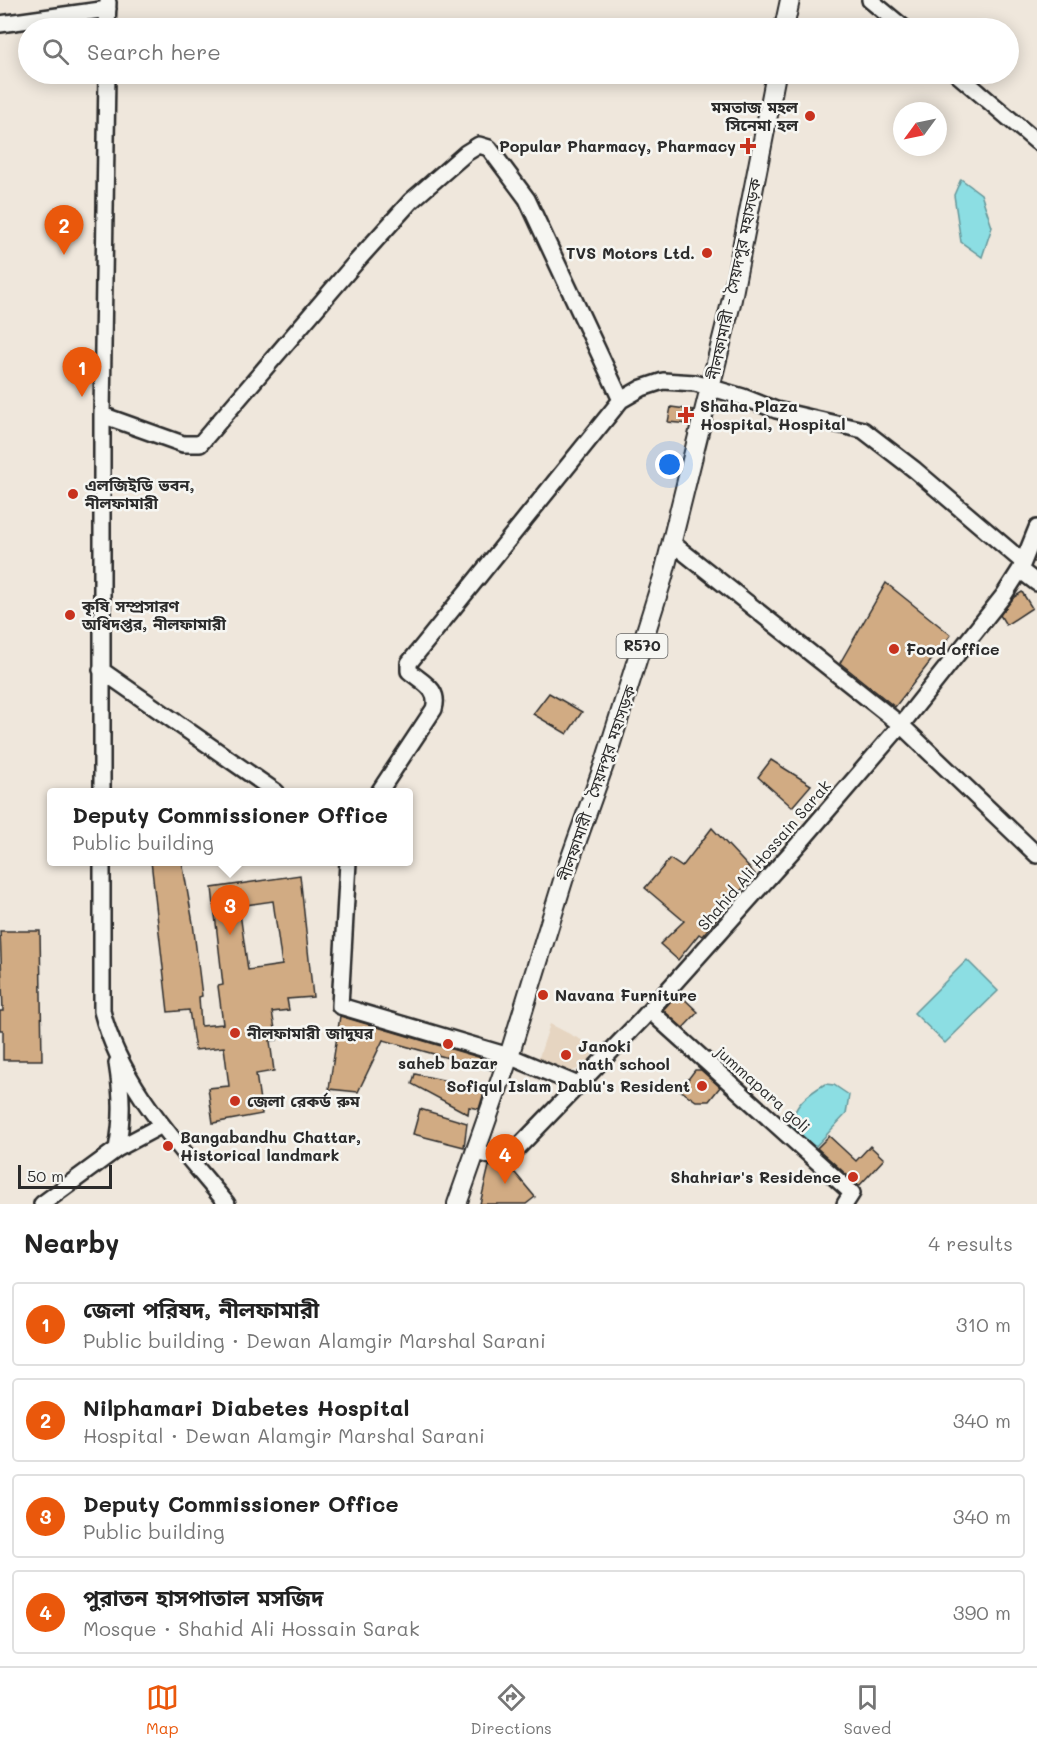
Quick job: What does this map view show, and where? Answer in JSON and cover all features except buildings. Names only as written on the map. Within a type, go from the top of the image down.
[{"type":"main road","points":[[786,18],[790,0]]},
{"type":"main road","name":"নীলফামারী - সৈয়দপুর মহাসড়ক","points":[[457,1204],[477,1152],[567,871],[606,762],[672,543],[732,299],[774,84]]},
{"type":"street","points":[[870,0],[892,18]]},
{"type":"street","points":[[32,18],[108,4]]},
{"type":"street","points":[[0,24],[18,21]]},
{"type":"street","points":[[102,788],[102,415],[107,84]]},
{"type":"street","points":[[969,84],[1037,142]]},
{"type":"street","points":[[102,415],[183,444],[200,444],[411,201],[466,153],[479,145],[489,148],[528,199],[621,400]]},
{"type":"street","points":[[382,788],[434,709],[436,700],[435,692],[409,671],[409,663],[621,400],[642,388],[663,381],[695,383],[743,397],[776,410],[863,430],[915,471],[1022,566],[1037,583]]},
{"type":"street","name":"Shahid Ali Hossain Sarak","points":[[477,1152],[506,1160],[650,1011],[901,725],[1004,594],[1022,566],[1037,528]]},
{"type":"street","points":[[672,543],[901,725],[1037,855]]},
{"type":"street","points":[[101,670],[270,788]]},
{"type":"street","points":[[102,866],[102,1011],[113,1045],[122,1094],[121,1131],[117,1149]]},
{"type":"street","points":[[348,866],[340,1006],[509,1056],[578,1085]]},
{"type":"street","name":"jummapara goli","points":[[650,1011],[849,1199]]},
{"type":"street","points":[[113,1045],[135,1087],[162,1125],[227,1204]]},
{"type":"street","points":[[42,1204],[117,1149],[162,1125]]},
{"type":"shaded area","name":"Janoki nath school","points":[[550,1024],[595,1047],[587,1065],[568,1073],[537,1063]]},
{"type":"water","points":[[961,179],[981,194],[992,227],[982,257],[961,242],[954,195]]},
{"type":"water","points":[[967,960],[998,991],[945,1043],[914,1013]]},
{"type":"water","points":[[825,1084],[834,1085],[849,1095],[846,1114],[815,1147],[791,1126],[792,1119],[802,1101]]},
{"type":"place","name":"মমতাজ মহল সিনেমা হল","points":[[810,116]]},
{"type":"place","name":"Popular Pharmacy, Pharmacy","points":[[748,146]]},
{"type":"place","name":"TVS Motors Ltd.","points":[[707,253]]},
{"type":"place","name":"Nilphamari Diabetes Hospital","points":[[64,255]]},
{"type":"place","name":"জেলা পরিষদ, নীলফামারী","points":[[82,397]]},
{"type":"place","name":"Shaha Plaza Hospital, Hospital","points":[[686,415]]},
{"type":"place","name":"এলজিইডি ভবন, নীলফামারী","points":[[73,494]]},
{"type":"place","name":"কৃষি সম্প্রসারণ অধিদপ্তর, নীলফামারী","points":[[70,615]]},
{"type":"place","name":"Food office","points":[[894,649]]},
{"type":"place","name":"Deputy Commissioner Office","points":[[230,935]]},
{"type":"place","name":"Navana Furniture","points":[[543,995]]},
{"type":"place","name":"নীলফামারী জাদুঘর","points":[[235,1033]]},
{"type":"place","name":"saheb bazar","points":[[448,1044]]},
{"type":"place","name":"Janoki nath school","points":[[566,1055]]},
{"type":"place","name":"Sofiqul Islam Dablu's Resident","points":[[702,1086]]},
{"type":"place","name":"জেলা রেকর্ড রুম","points":[[235,1101]]},
{"type":"place","name":"Bangabandhu Chattar, Historical landmark","points":[[168,1146]]},
{"type":"place","name":"Shahriar's Residence","points":[[853,1177]]},
{"type":"place","name":"পুরাতন হাসপাতাল মসজিদ","points":[[505,1184]]}]
